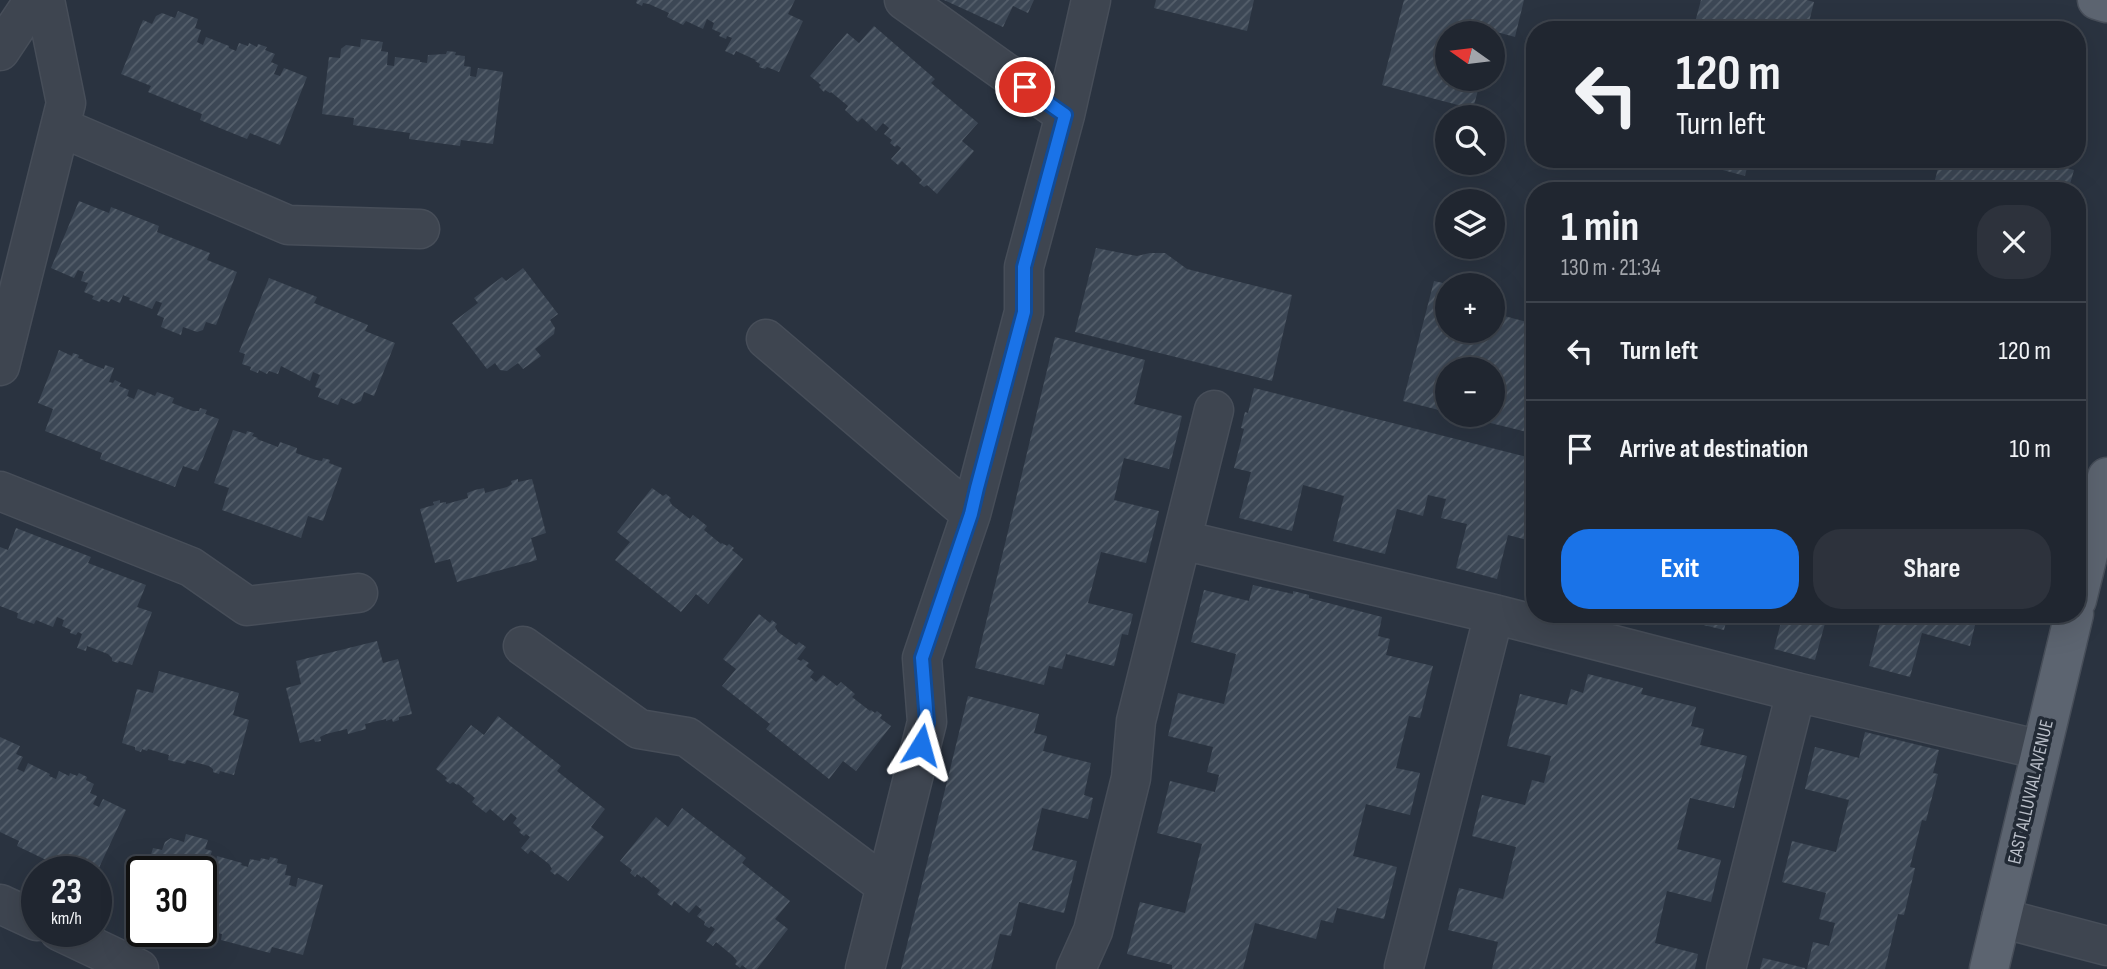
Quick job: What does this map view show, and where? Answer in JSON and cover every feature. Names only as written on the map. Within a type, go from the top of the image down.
[{"type":"main road","points":[[2097,0],[2107,3]]},
{"type":"main road","points":[[2086,563],[2107,477]]},
{"type":"main road","name":"EAST ALLUVIAL AVENUE","points":[[1989,969],[2072,623]]},
{"type":"street","points":[[0,51],[34,0]]},
{"type":"street","points":[[0,366],[63,115],[45,0]]},
{"type":"street","points":[[904,0],[1065,115]]},
{"type":"street","points":[[865,969],[927,722],[922,658],[971,514],[1024,312],[1024,267],[1065,115],[1091,0]]},
{"type":"street","points":[[63,115],[288,225],[420,229]]},
{"type":"street","points":[[766,339],[971,514]]},
{"type":"street","points":[[1076,969],[1093,931],[1130,778],[1136,721],[1214,410]]},
{"type":"street","points":[[0,491],[191,567],[247,606],[358,593]]},
{"type":"street","points":[[1182,540],[1526,622]]},
{"type":"street","points":[[1404,967],[1494,614]]},
{"type":"street","points":[[1529,623],[1796,692],[2041,751]]},
{"type":"street","points":[[523,646],[639,729],[687,737],[886,886]]},
{"type":"street","points":[[1726,969],[1796,692]]},
{"type":"street","points":[[0,904],[21,914]]},
{"type":"street","points":[[2001,918],[2107,946]]},
{"type":"street","points":[[93,947],[139,969]]},
{"type":"building","points":[[637,0],[795,0],[788,14],[803,21],[779,72],[759,67],[760,64],[756,60],[736,51],[734,55],[725,51],[732,38],[719,36],[721,33],[712,29],[714,23],[707,19],[703,29],[686,21],[683,25],[667,17],[669,13],[649,4],[643,3],[642,6],[636,3]]},
{"type":"building","points":[[944,0],[1034,0],[1028,13],[1013,6],[1003,27]]},
{"type":"building","points":[[1156,0],[1254,0],[1247,31],[1154,8]]},
{"type":"building","points":[[1404,0],[1524,0],[1515,37],[1505,34],[1505,21],[1435,21],[1435,91],[1478,91],[1474,105],[1458,105],[1382,85]]},
{"type":"building","points":[[1701,0],[1814,2],[1809,21],[1695,21]]},
{"type":"building","points":[[178,11],[198,19],[195,28],[201,30],[197,42],[203,45],[206,37],[236,51],[239,43],[248,46],[249,43],[257,47],[258,44],[275,54],[271,62],[278,65],[274,74],[280,76],[284,68],[307,77],[280,145],[250,133],[247,139],[200,120],[202,114],[148,92],[151,86],[121,74],[143,20],[152,24],[156,16],[162,13],[175,18]]},
{"type":"building","points":[[874,26],[935,79],[931,83],[978,123],[962,141],[974,151],[937,194],[927,185],[924,187],[919,183],[922,180],[902,161],[898,165],[891,159],[901,148],[890,143],[892,140],[884,134],[889,128],[883,123],[876,131],[862,118],[858,122],[845,110],[848,106],[831,92],[824,92],[819,87],[821,85],[810,76],[847,33],[859,43]]},
{"type":"building","points":[[361,39],[383,42],[381,51],[388,52],[387,65],[394,66],[395,57],[427,63],[428,55],[446,54],[447,51],[465,56],[464,66],[471,67],[470,76],[476,77],[478,68],[503,72],[493,144],[461,140],[460,146],[409,139],[410,133],[353,125],[354,118],[322,114],[329,57],[340,58],[341,49],[346,45],[360,47]]},
{"type":"building","points":[[1715,168],[1747,168],[1745,176]]},
{"type":"building","points":[[1938,168],[2074,170],[2071,182],[1934,182]]},
{"type":"building","points":[[79,201],[109,213],[111,207],[159,226],[157,232],[210,253],[207,260],[237,272],[216,325],[206,322],[203,330],[197,332],[183,327],[181,335],[161,327],[164,318],[157,315],[162,303],[156,301],[152,309],[123,295],[120,303],[111,299],[109,302],[101,299],[100,302],[84,292],[88,283],[81,281],[84,272],[78,270],[74,278],[51,268]]},
{"type":"building","points":[[1096,248],[1137,256],[1165,253],[1187,269],[1292,295],[1272,381],[1075,332]]},
{"type":"building","points":[[523,268],[558,314],[550,320],[555,328],[554,334],[535,349],[541,356],[523,369],[518,363],[507,371],[500,370],[495,363],[487,369],[452,323],[478,303],[474,298],[502,277],[506,281]]},
{"type":"building","points":[[269,278],[317,297],[314,303],[368,325],[365,331],[395,343],[374,396],[364,392],[361,401],[354,404],[341,398],[338,405],[318,397],[321,389],[315,387],[320,375],[313,372],[310,381],[281,366],[278,374],[269,371],[267,374],[250,370],[251,367],[242,364],[245,354],[239,352]]},
{"type":"building","points":[[1434,281],[1435,343],[1505,343],[1505,316],[1526,322],[1526,432],[1505,427],[1505,357],[1435,357],[1435,409],[1403,401]]},
{"type":"building","points":[[1055,337],[1145,360],[1134,404],[1182,416],[1169,469],[1124,458],[1114,500],[1159,511],[1146,563],[1101,552],[1088,603],[1133,614],[1128,635],[1122,634],[1114,666],[1066,654],[1062,669],[1049,666],[1044,685],[975,668]]},
{"type":"building","points":[[59,350],[72,356],[73,353],[79,355],[78,358],[83,361],[104,369],[105,365],[114,368],[109,382],[113,383],[115,380],[121,383],[119,386],[129,390],[127,396],[134,399],[138,389],[155,396],[157,392],[174,398],[172,403],[193,411],[199,411],[200,408],[207,410],[205,414],[219,419],[198,471],[183,466],[175,487],[100,459],[102,453],[45,431],[53,409],[38,403]]},
{"type":"building","points":[[1254,388],[1526,457],[1526,540],[1508,535],[1497,579],[1456,568],[1467,524],[1441,518],[1446,499],[1428,495],[1423,516],[1397,509],[1385,554],[1333,541],[1344,496],[1303,485],[1292,531],[1239,518],[1251,472],[1234,468],[1244,429],[1241,428],[1245,412],[1248,413]]},
{"type":"building","points":[[233,430],[246,434],[247,431],[254,433],[252,436],[257,439],[278,447],[280,442],[297,448],[296,453],[316,460],[330,460],[329,463],[342,468],[323,521],[308,516],[301,538],[222,510],[229,488],[214,483]]},
{"type":"building","points":[[518,479],[518,482],[532,479],[546,533],[531,538],[537,560],[457,582],[450,559],[435,563],[420,509],[440,500],[440,503],[446,504],[468,498],[467,493],[475,490],[484,488],[485,493],[507,487],[512,484],[511,481]]},
{"type":"building","points":[[652,488],[671,498],[669,500],[672,505],[690,519],[693,515],[707,526],[704,530],[721,544],[729,544],[743,559],[708,604],[696,594],[681,612],[615,560],[630,542],[617,532]]},
{"type":"building","points":[[16,528],[91,557],[88,563],[146,585],[137,607],[152,612],[132,665],[112,661],[108,654],[87,646],[86,651],[77,648],[82,634],[70,633],[71,630],[62,626],[64,620],[57,617],[53,627],[36,620],[34,624],[17,618],[18,613],[0,606],[0,547],[8,550]]},
{"type":"building","points":[[1253,585],[1293,594],[1293,591],[1309,595],[1309,598],[1382,617],[1378,636],[1390,639],[1386,655],[1433,666],[1420,718],[1409,716],[1396,768],[1420,773],[1410,815],[1366,804],[1353,856],[1397,867],[1384,919],[1337,908],[1333,923],[1321,920],[1316,939],[1255,923],[1243,969],[1172,969],[1172,965],[1127,954],[1140,902],[1185,913],[1202,844],[1157,833],[1170,781],[1215,792],[1219,775],[1207,772],[1213,747],[1168,736],[1178,693],[1224,704],[1236,654],[1191,642],[1204,590],[1249,601]]},
{"type":"building","points":[[759,614],[770,623],[772,620],[777,624],[775,627],[778,632],[796,645],[799,642],[806,647],[797,659],[809,663],[806,666],[814,672],[810,677],[816,682],[823,675],[837,686],[841,682],[855,694],[852,697],[870,711],[877,711],[882,715],[880,718],[891,726],[856,771],[843,761],[829,779],[766,729],[770,724],[722,686],[736,669],[723,659]]},
{"type":"building","points":[[1695,623],[1726,623],[1724,630]]},
{"type":"building","points":[[1781,623],[1825,623],[1815,660],[1774,649]]},
{"type":"building","points":[[1880,623],[1976,623],[1970,646],[1922,633],[1910,677],[1869,666]]},
{"type":"building","points":[[377,641],[383,663],[398,659],[412,714],[399,717],[399,720],[393,722],[392,719],[386,719],[365,724],[366,729],[348,734],[347,729],[326,734],[320,737],[321,741],[315,742],[314,739],[300,743],[286,688],[301,684],[296,661]]},
{"type":"building","points":[[159,671],[239,693],[233,715],[249,720],[234,775],[220,771],[219,774],[213,772],[209,766],[187,760],[185,764],[168,760],[169,755],[148,749],[142,749],[141,752],[122,743],[137,689],[153,693]]},
{"type":"building","points":[[1588,674],[1643,688],[1641,694],[1696,707],[1691,726],[1704,729],[1700,745],[1747,756],[1734,808],[1690,798],[1677,849],[1721,860],[1711,902],[1667,891],[1655,943],[1698,954],[1695,969],[1492,969],[1498,942],[1448,930],[1459,888],[1503,899],[1516,847],[1472,836],[1482,795],[1525,805],[1532,780],[1544,783],[1551,756],[1507,746],[1520,694],[1567,705],[1571,689],[1583,693]]},
{"type":"building","points":[[968,696],[1039,714],[1034,733],[1047,736],[1043,751],[1091,763],[1084,795],[1093,798],[1088,819],[1042,808],[1032,850],[1077,861],[1064,913],[1019,902],[1011,936],[1000,934],[991,969],[901,969]]},
{"type":"building","points":[[498,716],[561,766],[557,771],[605,809],[591,827],[604,837],[568,881],[550,871],[552,869],[549,864],[531,850],[528,854],[521,848],[530,837],[519,832],[521,830],[513,823],[517,818],[511,813],[504,821],[490,809],[486,813],[472,802],[475,798],[458,784],[450,784],[436,769],[471,725],[484,735]]},
{"type":"building","points":[[1865,732],[1939,750],[1933,773],[1938,774],[1910,867],[1915,868],[1904,915],[1898,914],[1885,969],[1807,969],[1813,942],[1829,946],[1835,923],[1819,919],[1826,893],[1782,882],[1792,841],[1836,852],[1849,800],[1805,789],[1815,747],[1859,758]]},
{"type":"building","points":[[0,737],[20,746],[16,754],[23,757],[17,769],[24,772],[28,763],[56,779],[59,771],[69,776],[70,773],[77,776],[79,773],[94,784],[90,793],[97,796],[93,804],[99,807],[103,799],[126,810],[104,856],[38,856],[17,846],[19,841],[0,832]]},
{"type":"building","points":[[682,808],[746,858],[742,863],[790,901],[775,919],[788,929],[757,969],[747,969],[742,965],[740,968],[735,964],[737,961],[733,956],[716,942],[713,946],[706,941],[715,929],[704,925],[705,922],[697,916],[702,910],[696,905],[689,913],[674,901],[672,906],[657,894],[660,890],[643,876],[642,878],[637,874],[635,877],[630,873],[632,870],[620,861],[656,817],[668,827]]},
{"type":"building","points":[[186,834],[208,840],[205,849],[212,851],[210,856],[151,856],[153,848],[162,850],[165,842],[171,838],[184,842]]},
{"type":"building","points":[[217,856],[248,867],[250,859],[278,859],[277,863],[287,865],[285,875],[291,876],[289,885],[296,887],[298,878],[323,885],[303,955],[272,947],[270,953],[221,940],[222,934],[217,933]]},
{"type":"building","points":[[1763,958],[1805,968],[1805,969],[1760,969]]},
{"type":"route","points":[[921,745],[927,722],[922,658],[971,514],[1024,312],[1024,267],[1065,115],[1025,87]]}]
